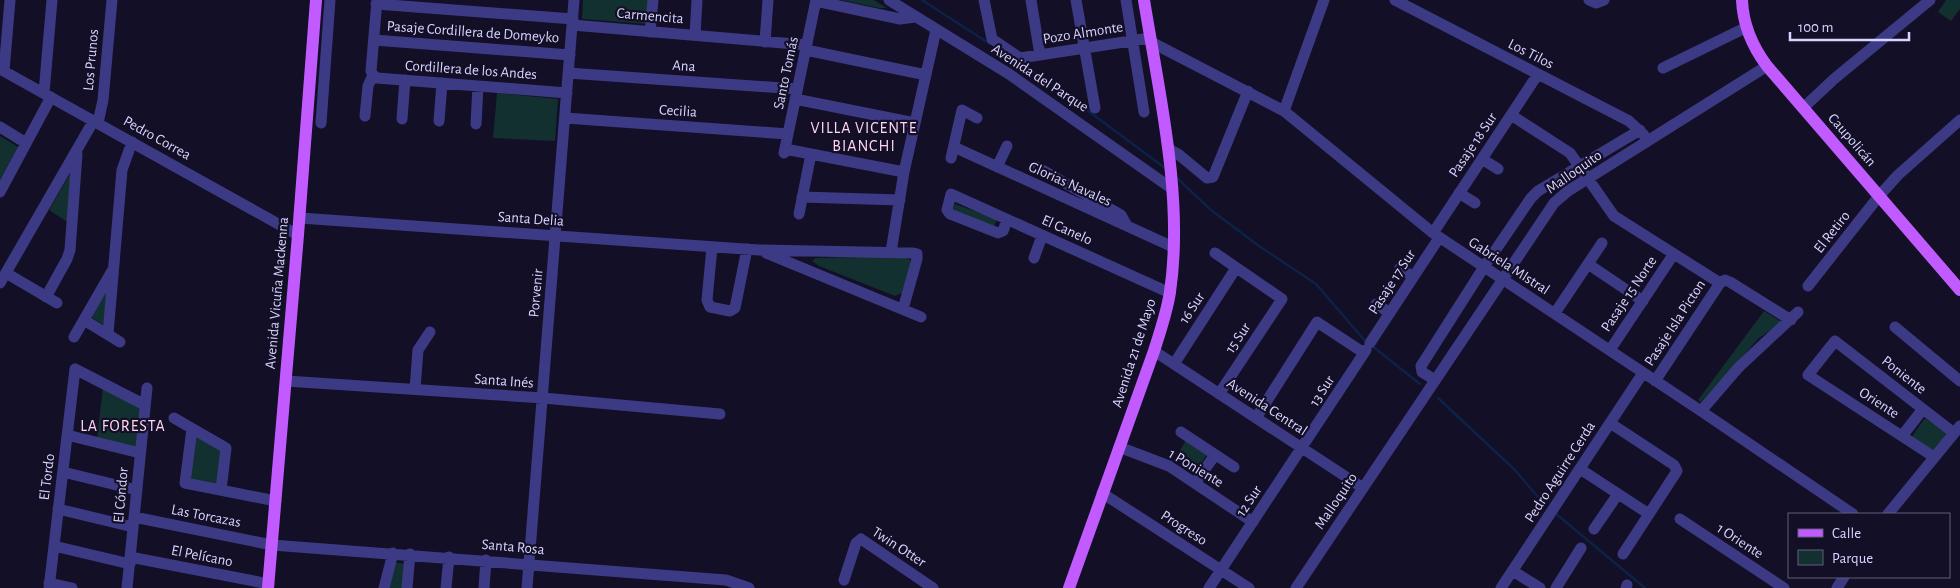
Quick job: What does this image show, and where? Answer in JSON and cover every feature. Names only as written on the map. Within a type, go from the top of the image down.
[{"type":"main road","name":"Avenida Vicuña Mackenna","points":[[268,586],[300,218],[316,0]]},
{"type":"main road","name":"Avenida 21 de Mayo","points":[[1069,588],[1154,351],[1170,293],[1173,248],[1169,149],[1144,0]]},
{"type":"main road","name":"Caupolicán","points":[[1742,0],[1747,27],[1755,48],[1767,66],[1960,290]]},
{"type":"street","points":[[2,70],[10,0]]},
{"type":"street","points":[[0,192],[26,143],[48,95],[52,0]]},
{"type":"street","name":"Los Prunos","points":[[3,278],[77,150],[96,122],[103,100],[112,0]]},
{"type":"street","points":[[321,123],[330,0]]},
{"type":"street","name":"Porvenir","points":[[527,588],[574,0]]},
{"type":"street","points":[[650,32],[653,0]]},
{"type":"street","points":[[695,35],[697,0]]},
{"type":"street","points":[[765,42],[768,0]]},
{"type":"street","points":[[816,0],[900,19],[915,17]]},
{"type":"street","name":"Santo Tomás","points":[[811,154],[785,151],[816,0]]},
{"type":"street","name":"Avenida del Parque","points":[[888,0],[1010,74],[1171,183]]},
{"type":"street","name":"Pozo Almonte","points":[[984,0],[992,39],[1020,58],[1132,40],[1151,40]]},
{"type":"street","points":[[1031,0],[1040,55]]},
{"type":"street","points":[[1076,0],[1094,108]]},
{"type":"street","points":[[1126,0],[1144,112]]},
{"type":"street","points":[[1284,111],[1324,0]]},
{"type":"street","name":"Los Tilos","points":[[1395,0],[1629,121],[1640,130],[1648,141]]},
{"type":"street","points":[[1588,0],[1596,3],[1604,0]]},
{"type":"street","points":[[1803,108],[1834,79],[1930,0]]},
{"type":"street","points":[[365,116],[368,86],[373,75],[371,71],[377,2]]},
{"type":"street","name":"Carmencita","points":[[377,2],[807,47],[926,75]]},
{"type":"street","points":[[1663,68],[1747,27]]},
{"type":"street","points":[[891,252],[904,172],[936,30]]},
{"type":"street","name":"Pasaje Cordillera de Domeyko","points":[[374,40],[570,54]]},
{"type":"street","name":"Gabriela MIstral","points":[[1151,40],[1284,111],[1436,235],[1852,513]]},
{"type":"street","name":"Malloquito","points":[[1296,588],[1554,203],[1563,194],[1767,66]]},
{"type":"street","name":"Pedro Correa","points":[[2,70],[298,235]]},
{"type":"street","name":"Ana","points":[[568,73],[796,94],[915,123]]},
{"type":"street","name":"Pasaje 18 Sur","points":[[1436,235],[1459,193],[1538,74]]},
{"type":"street","name":"Cordillera de los Andes","points":[[373,75],[377,78],[567,93]]},
{"type":"street","points":[[402,119],[405,80]]},
{"type":"street","points":[[439,121],[442,83]]},
{"type":"street","points":[[476,124],[478,86]]},
{"type":"street","points":[[1169,149],[1207,178],[1213,177],[1248,91]]},
{"type":"street","name":"Glorias Navales","points":[[977,118],[962,110],[952,152],[997,167],[1173,248]]},
{"type":"street","points":[[1511,116],[1567,150],[1612,214],[1720,283],[1725,280],[1730,282],[1794,316],[1738,367],[1701,411]]},
{"type":"street","name":"Cecilia","points":[[565,118],[788,134]]},
{"type":"street","name":"El Retiro","points":[[1808,286],[1898,174],[1960,120]]},
{"type":"street","points":[[0,127],[26,143]]},
{"type":"street","name":"Malloquito","points":[[1434,380],[1422,372],[1421,366],[1484,267],[1534,194],[1640,130]]},
{"type":"street","points":[[108,334],[122,170],[132,142]]},
{"type":"street","points":[[997,167],[1007,146]]},
{"type":"street","points":[[46,296],[67,259],[70,250],[77,150]]},
{"type":"street","points":[[799,214],[811,154],[904,172]]},
{"type":"street","points":[[1482,159],[1498,169]]},
{"type":"street","points":[[1030,182],[1039,163],[1121,215],[1126,226]]},
{"type":"street","points":[[1459,193],[1475,203]]},
{"type":"street","name":"El Canelo","points":[[1007,220],[1003,231],[998,233],[950,214],[947,210],[951,194],[1170,293]]},
{"type":"street","points":[[802,197],[900,200]]},
{"type":"street","name":"Santa Delia","points":[[300,218],[759,250]]},
{"type":"street","name":"Pasaje 17 Sur","points":[[1367,349],[1413,277],[1436,235]]},
{"type":"street","points":[[1034,258],[1042,236]]},
{"type":"street","points":[[1555,313],[1602,243]]},
{"type":"street","points":[[712,247],[707,300],[710,307],[730,311],[735,308],[747,249]]},
{"type":"street","points":[[759,250],[917,254],[903,309]]},
{"type":"street","points":[[759,250],[920,316]]},
{"type":"street","points":[[804,269],[801,260],[802,255],[808,251]]},
{"type":"street","points":[[1215,253],[1236,268]]},
{"type":"street","name":"Pasaje 15 Norte","points":[[1610,350],[1674,255]]},
{"type":"street","points":[[1588,264],[1643,301]]},
{"type":"street","points":[[74,337],[114,268]]},
{"type":"street","name":"15 Sur","points":[[1219,394],[1282,299],[1236,268]]},
{"type":"street","name":"16 Sur","points":[[1174,364],[1236,268]]},
{"type":"street","points":[[1400,268],[1413,277]]},
{"type":"street","points":[[3,278],[46,296],[57,303]]},
{"type":"street","name":"Pasaje Isla Picton","points":[[1656,381],[1720,283]]},
{"type":"street","points":[[1376,304],[1390,313]]},
{"type":"street","points":[[84,320],[120,342]]},
{"type":"street","points":[[1256,418],[1317,322],[1367,349]]},
{"type":"street","points":[[1895,327],[1960,381]]},
{"type":"street","points":[[415,389],[418,350],[430,332]]},
{"type":"street","name":"Poniente","points":[[1808,375],[1835,341],[1923,410],[1957,430]]},
{"type":"street","name":"13 Sur","points":[[1302,448],[1367,349]]},
{"type":"street","name":"Avenida Central","points":[[1154,351],[1362,488]]},
{"type":"street","name":"El Tordo","points":[[49,585],[75,369],[145,405]]},
{"type":"street","name":"Pedro Aguirre Cerda","points":[[1501,588],[1643,373]]},
{"type":"street","name":"Oriente","points":[[1808,375],[1934,457]]},
{"type":"street","name":"Santa Inés","points":[[286,380],[542,398],[720,414]]},
{"type":"street","name":"El Cóndor","points":[[127,588],[147,388]]},
{"type":"street","points":[[1902,436],[1923,410]]},
{"type":"street","points":[[174,418],[226,448],[221,490]]},
{"type":"street","points":[[1610,423],[1672,464],[1676,469],[1675,475],[1623,554]]},
{"type":"street","points":[[192,429],[186,483],[276,501]]},
{"type":"street","points":[[1889,513],[1957,430]]},
{"type":"street","points":[[1181,432],[1234,467]]},
{"type":"street","points":[[67,435],[140,452]]},
{"type":"street","name":"1 P0niente","points":[[1119,447],[1166,464],[1253,522]]},
{"type":"street","name":"12 Sur","points":[[1209,588],[1302,448]]},
{"type":"street","points":[[1195,483],[1215,454]]},
{"type":"street","points":[[1580,469],[1649,514]]},
{"type":"street","points":[[62,472],[137,490]]},
{"type":"street","name":"Progreso","points":[[1102,493],[1249,588]]},
{"type":"street","points":[[1594,529],[1618,494]]},
{"type":"street","name":"Las Torcazas","points":[[58,509],[272,544]]},
{"type":"street","name":"1 Oriente","points":[[1680,519],[1784,588]]},
{"type":"street","name":"Twin Otter","points":[[844,580],[856,543],[863,539],[933,588]]},
{"type":"street","name":"Santa Rosa","points":[[272,544],[529,563],[704,583],[731,580],[749,588]]},
{"type":"street","name":"El Pelícano","points":[[54,546],[268,586]]},
{"type":"street","points":[[1556,588],[1581,548]]},
{"type":"street","points":[[384,588],[393,553]]},
{"type":"street","points":[[407,588],[410,554]]},
{"type":"street","points":[[446,588],[449,557]]},
{"type":"street","points":[[484,588],[486,560]]},
{"type":"street","points":[[1513,571],[1540,588]]},
{"type":"street","points":[[49,585],[72,588]]},
{"type":"green space","points":[[583,0],[650,0],[648,24],[582,19]]},
{"type":"green space","points":[[841,0],[874,0],[887,8],[879,8]]},
{"type":"green space","points":[[1946,0],[1960,0],[1960,9],[1951,21],[1938,12]]},
{"type":"green space","points":[[497,93],[558,99],[555,141],[493,138]]},
{"type":"green space","points":[[0,136],[18,147],[0,180]]},
{"type":"green space","points":[[71,172],[69,223],[49,210]]},
{"type":"green space","points":[[955,204],[997,219],[993,230],[951,214]]},
{"type":"green space","points":[[902,256],[910,260],[911,264],[902,293],[895,296],[819,266],[812,261],[816,258]]},
{"type":"green space","points":[[109,286],[105,326],[91,317]]},
{"type":"green space","points":[[1764,311],[1782,322],[1759,338],[1701,402],[1698,400]]},
{"type":"green space","points":[[103,388],[141,407],[136,448],[97,438]]},
{"type":"green space","points":[[1925,418],[1947,433],[1933,453],[1911,438]]},
{"type":"green space","points":[[194,436],[222,451],[217,485],[189,480]]},
{"type":"green space","points":[[1187,439],[1208,453],[1196,470],[1176,456]]},
{"type":"green space","points":[[392,562],[406,564],[403,588],[387,588]]},
{"type":"waterway","points":[[922,0],[990,44]]},
{"type":"waterway","points":[[1017,62],[1052,84],[1165,168]]},
{"type":"waterway","points":[[1177,178],[1211,210],[1259,246],[1316,284],[1366,342]]},
{"type":"waterway","points":[[1371,345],[1420,384]]},
{"type":"waterway","points":[[1438,398],[1515,470],[1544,504]]},
{"type":"waterway","points":[[1555,513],[1645,588]]},
{"type":"district","name":"VILLA VICENTE BIANCHI","points":[[864,137]]},
{"type":"district","name":"LA FORESTA","points":[[123,426]]}]
